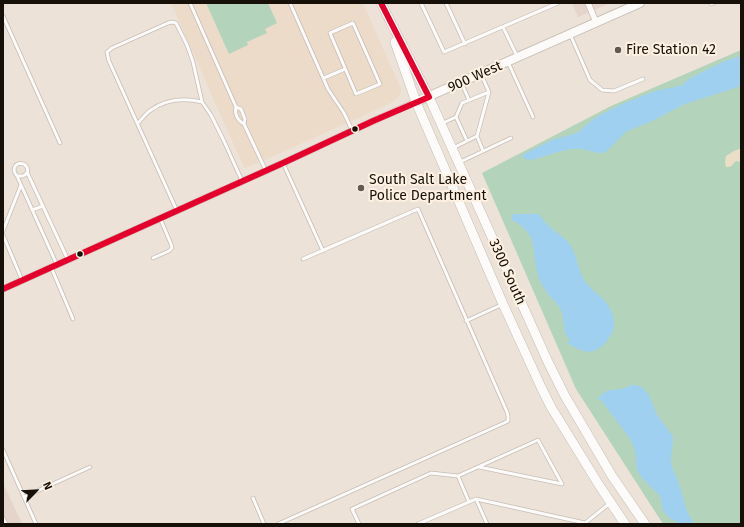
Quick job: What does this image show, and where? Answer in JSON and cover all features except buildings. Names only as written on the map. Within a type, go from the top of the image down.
[{"type":"main road","name":"900 West","points":[[416,102],[640,3]]},
{"type":"main road","name":"3300 South","points":[[384,6],[429,97],[548,362],[565,396],[612,476],[645,524]]},
{"type":"main road","name":"3300 South","points":[[384,6],[416,102],[503,304],[541,387],[551,407],[610,503],[625,524]]},
{"type":"street","points":[[588,3],[596,22]]},
{"type":"street","name":"900 West","points":[[3,289],[416,102]]},
{"type":"lane","points":[[190,3],[236,107],[235,111],[240,122],[244,124],[266,171]]},
{"type":"lane","points":[[290,3],[328,89],[344,113],[352,131]]},
{"type":"lane","points":[[421,3],[444,52],[558,3]]},
{"type":"lane","points":[[446,3],[465,44]]},
{"type":"lane","points":[[711,3],[714,3]]},
{"type":"lane","points":[[3,16],[60,143]]},
{"type":"lane","points":[[177,211],[109,61],[108,52],[112,48],[172,22],[176,23],[188,45],[202,102],[211,115],[242,181]]},
{"type":"lane","points":[[353,23],[380,84],[356,94],[345,69],[330,33],[353,23]]},
{"type":"lane","points":[[503,27],[518,57]]},
{"type":"lane","points":[[570,34],[590,80],[602,90],[614,91],[643,78]]},
{"type":"lane","points":[[508,62],[533,117]]},
{"type":"lane","points":[[324,78],[345,69]]},
{"type":"lane","points":[[481,74],[488,92],[477,136],[483,151]]},
{"type":"lane","points":[[461,82],[469,100]]},
{"type":"lane","points":[[441,124],[456,117],[462,103],[488,92]]},
{"type":"lane","points":[[138,123],[150,110],[164,103],[177,100],[194,100],[202,102]]},
{"type":"lane","points":[[236,107],[241,109],[245,119],[244,124]]},
{"type":"lane","points":[[456,117],[467,141]]},
{"type":"lane","points":[[452,148],[477,136]]},
{"type":"lane","points":[[458,163],[511,138]]},
{"type":"lane","points":[[57,265],[14,170],[15,166],[19,163],[26,165],[27,172],[68,260]]},
{"type":"lane","points":[[283,163],[323,251]]},
{"type":"lane","points":[[17,176],[23,176],[27,172]]},
{"type":"lane","points":[[3,231],[21,185]]},
{"type":"lane","points":[[32,210],[43,206]]},
{"type":"lane","points":[[278,524],[508,420],[507,412],[418,209],[303,260]]},
{"type":"lane","points":[[153,258],[172,248],[160,218]]},
{"type":"lane","points":[[3,235],[22,280]]},
{"type":"lane","points":[[51,267],[73,319]]},
{"type":"lane","points":[[466,321],[503,304]]},
{"type":"lane","points":[[359,524],[352,509],[431,473],[458,476],[538,440],[562,484],[479,467]]},
{"type":"lane","points":[[3,450],[36,524]]},
{"type":"lane","points":[[24,496],[90,467]]},
{"type":"lane","points":[[458,476],[470,502]]},
{"type":"lane","points":[[253,498],[264,524]]},
{"type":"lane","points":[[418,524],[476,499],[585,524],[610,503]]},
{"type":"lane","points":[[476,499],[487,524]]},
{"type":"lane","points":[[3,518],[6,524]]},
{"type":"shaded area","points":[[171,3],[363,3],[401,89],[400,95],[391,103],[244,168]]},
{"type":"shaded area","points":[[572,3],[610,3],[578,17]]},
{"type":"shaded area","points":[[3,483],[22,524],[3,524]]},
{"type":"green space","points":[[206,3],[268,3],[277,23],[265,29],[267,33],[247,42],[248,45],[229,54]]},
{"type":"green space","points":[[741,50],[741,524],[663,524],[576,389],[482,173],[611,106]]},
{"type":"sand","points":[[741,149],[741,162],[736,161],[731,166],[726,167],[726,156]]},
{"type":"water","points":[[741,56],[741,86],[685,104],[650,122],[630,130],[626,132],[606,152],[597,153],[569,149],[531,160],[525,159],[522,155],[552,140],[577,133],[592,120],[622,104],[655,91],[682,85],[690,78],[725,61]]},
{"type":"water","points":[[513,214],[539,214],[548,225],[571,246],[583,279],[604,300],[610,308],[614,318],[614,328],[612,333],[600,348],[589,352],[577,349],[567,343],[570,340],[565,333],[561,310],[546,291],[538,277],[532,240],[523,228],[511,220]]},
{"type":"water","points":[[632,385],[642,387],[649,395],[657,415],[672,435],[672,467],[687,511],[694,524],[679,524],[671,519],[663,510],[660,496],[643,479],[637,470],[635,451],[631,440],[601,400],[597,399],[605,392],[610,390],[622,389]]},
{"type":"transit line","points":[[3,289],[429,97],[381,3]]},
{"type":"place","name":"Fire Station 42","points":[[618,50]]},
{"type":"place","name":"South Salt Lake Police Department","points":[[361,188]]}]
